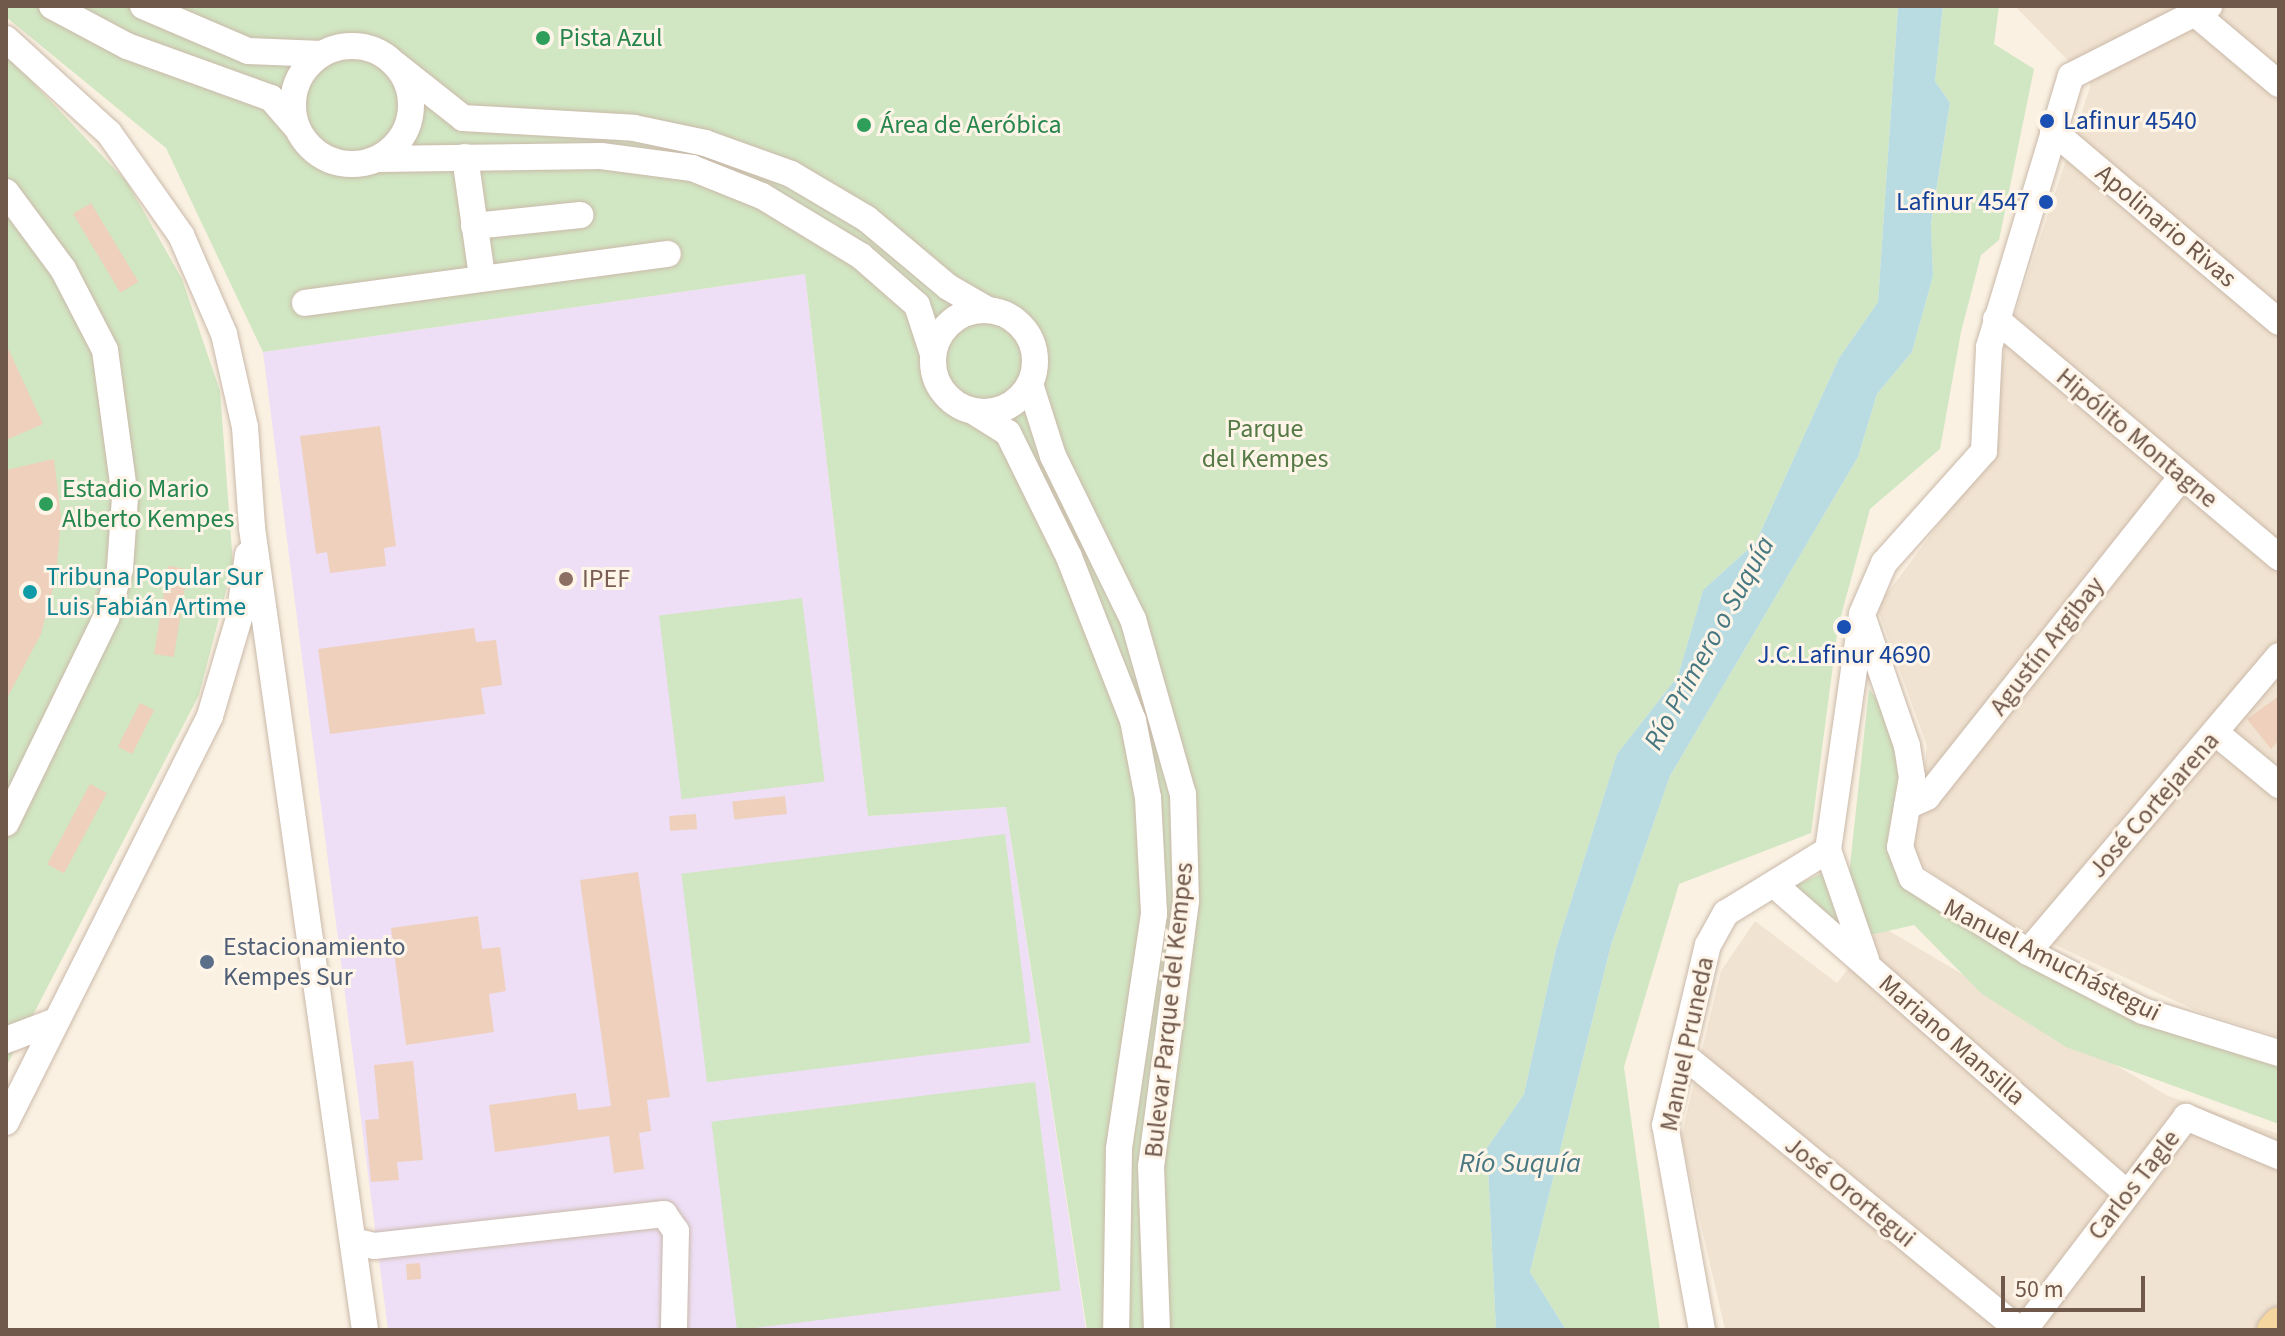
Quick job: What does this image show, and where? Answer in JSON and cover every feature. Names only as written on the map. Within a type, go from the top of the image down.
[{"type":"main road","points":[[2273,1330],[2279,1323]]},
{"type":"street","points":[[52,6],[127,46],[271,98],[331,160],[637,158],[725,180],[861,256],[917,305],[946,396],[973,411],[1006,407],[1030,384],[1028,335],[1017,321],[986,309],[948,287],[867,219],[791,174],[705,143],[634,128],[463,118],[396,65],[362,46],[322,54],[248,51],[143,6]]},
{"type":"street","points":[[1869,967],[1828,850],[1862,614],[1884,563],[1984,451],[1996,319],[2071,76],[2082,67],[2203,10],[2279,84]]},
{"type":"street","points":[[6,39],[109,133],[181,235],[224,334],[245,427],[252,528],[358,1242],[365,1330]]},
{"type":"street","points":[[297,128],[294,92],[322,54]]},
{"type":"street","points":[[378,159],[402,137],[411,116],[408,83],[396,65]]},
{"type":"street","name":"Apolinario Rivas","points":[[2053,131],[2279,322]]},
{"type":"street","points":[[465,157],[482,277]]},
{"type":"street","points":[[6,192],[63,269],[105,350],[125,497],[120,569],[106,618],[6,823]]},
{"type":"street","points":[[474,226],[580,215]]},
{"type":"street","points":[[305,303],[668,254]]},
{"type":"street","points":[[933,354],[945,326],[986,309]]},
{"type":"street","name":"Hipólito Montagne","points":[[1996,319],[2279,557]]},
{"type":"street","name":"Bulevar Parque del Kempes","points":[[1030,384],[1053,456],[1133,619],[1183,794],[1186,901],[1151,1166],[1157,1330]]},
{"type":"street","name":"Bulevar Parque del Kempes","points":[[973,411],[1008,433],[1069,557],[1133,720],[1148,798],[1154,914],[1119,1149],[1116,1330]]},
{"type":"street","name":"Agustín Argibay","points":[[1907,806],[1927,797],[2182,476]]},
{"type":"street","points":[[6,1122],[210,716],[239,618],[252,528]]},
{"type":"street","name":"Manuel Amuchástegui","points":[[1862,614],[1907,746],[1907,806],[1900,847],[1912,878],[2028,952],[2143,1011],[2279,1053]]},
{"type":"street","name":"José Cortejarena","points":[[2028,952],[2279,656]]},
{"type":"street","points":[[2216,733],[2279,785]]},
{"type":"street","name":"Manuel Pruneda","points":[[1702,1330],[1666,1151],[1682,1054],[1716,929],[1742,901],[1777,887],[1828,850]]},
{"type":"street","name":"Mariano Mansilla","points":[[1777,887],[2126,1193]]},
{"type":"street","points":[[6,1040],[56,1021]]},
{"type":"street","name":"José Orortegui","points":[[1682,1054],[2021,1330]]},
{"type":"street","name":"Carlos Tagle","points":[[2021,1330],[2186,1117],[2279,1156]]},
{"type":"street","points":[[358,1242],[374,1246],[622,1214],[664,1214],[673,1221],[674,1330]]},
{"type":"street","points":[[622,1214],[655,1228],[660,1239],[657,1330]]},
{"type":"shaded area","points":[[2015,6],[2279,6],[2279,1037],[2197,1011],[1997,918],[1913,859],[1927,746],[1877,607],[1986,461],[2005,345],[2091,84]]},
{"type":"shaded area","name":"IPEF","points":[[805,274],[868,816],[1006,807],[1086,1330],[388,1330],[263,352]]},
{"type":"shaded area","points":[[1755,921],[1837,983],[1881,926],[2168,1096],[2279,1134],[2279,1330],[1725,1330],[1681,1137],[1721,971]]},
{"type":"green space","name":"Parque del Kempes","points":[[6,6],[1898,6],[1878,302],[1839,358],[1756,542],[1703,590],[1678,676],[1617,754],[1556,949],[1524,1094],[1487,1148],[1496,1330],[1087,1330],[1006,807],[868,816],[805,274],[263,352],[166,148],[6,17]]},
{"type":"green space","points":[[1943,6],[1999,6],[1994,44],[2034,69],[1999,240],[1981,255],[1961,332],[1940,449],[1870,509],[1838,627],[1811,833],[1679,884],[1624,1067],[1660,1330],[1566,1330],[1530,1272],[1611,945],[1670,776],[1858,457],[1877,394],[1912,352],[1933,276],[1931,225],[1950,103],[1935,81]]},
{"type":"green space","points":[[6,54],[127,182],[182,279],[220,391],[233,564],[199,695],[6,1067]]},
{"type":"green space","points":[[802,598],[825,782],[682,799],[659,616]]},
{"type":"green space","points":[[1869,689],[1892,718],[1900,781],[1892,835],[1927,901],[2102,1006],[2279,1063],[2279,1124],[2066,1047],[1982,994],[1914,925],[1857,938],[1847,893]]},
{"type":"green space","points":[[1005,834],[1031,1042],[707,1082],[681,874]]},
{"type":"green space","points":[[1831,869],[1855,948],[1789,889]]},
{"type":"green space","points":[[1035,1082],[1061,1290],[737,1330],[711,1122]]},
{"type":"water","name":"Río Suquía","points":[[1898,6],[1943,6],[1935,81],[1950,103],[1931,224],[1933,276],[1912,352],[1877,394],[1858,457],[1670,776],[1611,945],[1530,1272],[1566,1330],[1496,1330],[1487,1148],[1524,1094],[1556,949],[1617,754],[1678,676],[1703,590],[1756,542],[1839,358],[1878,302]]},
{"type":"building","points":[[91,203],[138,282],[120,293],[73,214]]},
{"type":"building","points":[[6,344],[43,424],[6,440]]},
{"type":"building","points":[[380,426],[396,546],[384,548],[386,566],[330,573],[327,552],[316,554],[300,436]]},
{"type":"building","name":"Tribuna Popular Sur Luis Fabián Artime","points":[[54,459],[61,518],[56,577],[41,634],[6,700],[6,470]]},
{"type":"building","points":[[168,566],[188,569],[174,657],[154,654]]},
{"type":"building","points":[[474,628],[476,642],[496,640],[502,685],[481,688],[485,714],[330,734],[318,649]]},
{"type":"building","points":[[2279,696],[2279,740],[2271,749],[2247,719]]},
{"type":"building","points":[[140,703],[154,710],[132,754],[118,747]]},
{"type":"building","points":[[90,784],[107,793],[64,873],[47,864]]},
{"type":"building","points":[[785,796],[787,814],[734,819],[732,802]]},
{"type":"building","points":[[696,814],[697,829],[670,831],[669,816]]},
{"type":"building","points":[[638,872],[670,1097],[647,1100],[651,1131],[639,1133],[644,1169],[614,1173],[609,1136],[495,1152],[489,1105],[576,1093],[578,1110],[611,1106],[580,880]]},
{"type":"building","points":[[478,916],[482,949],[500,947],[506,991],[489,994],[494,1032],[406,1045],[391,928]]},
{"type":"building","points":[[413,1061],[423,1160],[397,1162],[399,1180],[371,1182],[365,1120],[379,1119],[374,1065]]},
{"type":"building","points":[[420,1263],[421,1279],[407,1280],[406,1264]]},
{"type":"place","name":"Pista Azul","points":[[543,38]]},
{"type":"place","name":"Lafinur 4540","points":[[2047,121]]},
{"type":"place","name":"Área de Aeróbica","points":[[864,125]]},
{"type":"place","name":"Lafinur 4547","points":[[2046,202]]},
{"type":"place","name":"Estadio Mario Alberto Kempes","points":[[46,504]]},
{"type":"place","name":"IPEF","points":[[566,579]]},
{"type":"place","name":"Tribuna Popular Sur Luis Fabián Artime","points":[[30,592]]},
{"type":"place","name":"J.C.Lafinur 4690","points":[[1844,627]]},
{"type":"place","name":"Estacionamiento Kempes Sur","points":[[207,962]]},
{"type":"water label","name":"Río Primero o Suquía","points":[[1709,643]]}]
